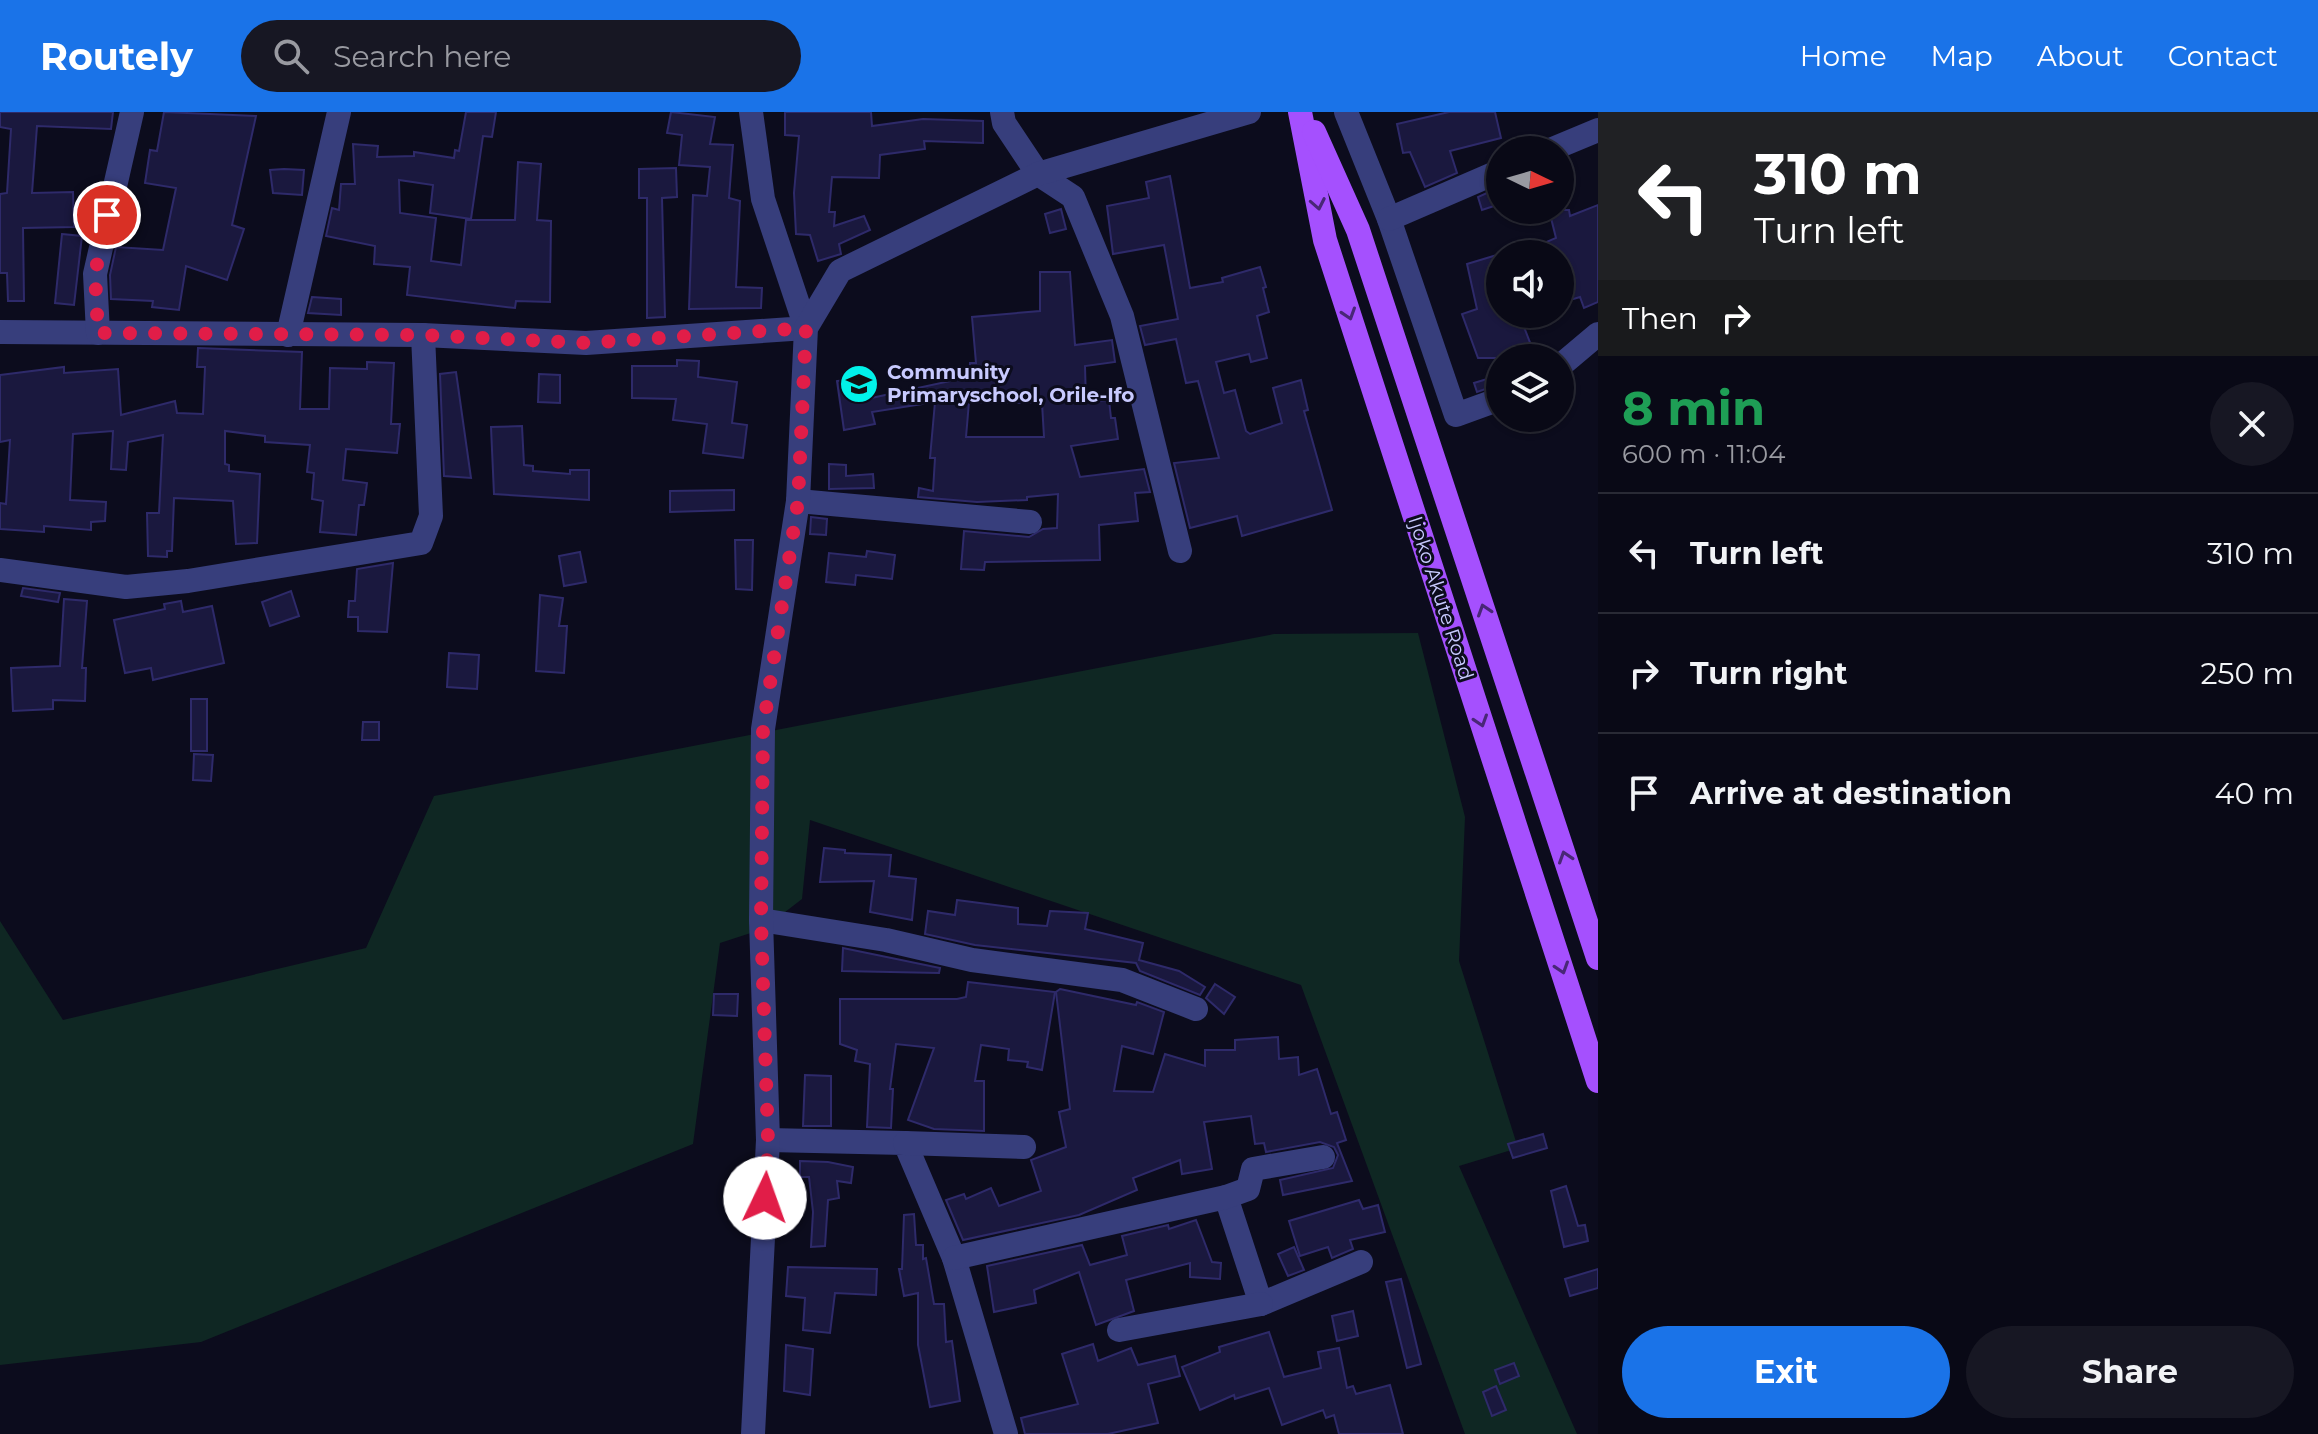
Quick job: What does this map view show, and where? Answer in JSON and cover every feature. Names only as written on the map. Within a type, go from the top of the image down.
[{"type":"main road","name":"Ijoko Akute Road","points":[[1302,112],[1358,230],[1598,958]]},
{"type":"main road","name":"Ijoko Akute Road","points":[[1302,112],[1325,240],[1598,1081]]},
{"type":"street","points":[[98,333],[95,274],[132,112]]},
{"type":"street","points":[[288,335],[339,112]]},
{"type":"street","points":[[751,112],[763,199],[806,328],[798,501],[763,729],[761,920],[768,1140],[753,1434]]},
{"type":"street","points":[[1002,112],[1004,123],[1038,174],[1073,197],[1122,316],[1180,551]]},
{"type":"street","points":[[806,328],[840,271],[1038,174],[1249,112]]},
{"type":"street","points":[[1346,112],[1389,219],[1456,415],[1486,404]]},
{"type":"street","points":[[1574,140],[1598,130]]},
{"type":"street","points":[[1389,219],[1486,177]]},
{"type":"street","points":[[0,332],[423,335],[586,343],[806,328]]},
{"type":"street","points":[[1574,354],[1598,334]]},
{"type":"street","points":[[0,570],[126,587],[188,581],[421,543],[431,516],[423,335]]},
{"type":"street","points":[[798,501],[1030,522]]},
{"type":"street","points":[[761,920],[886,940],[972,960],[1122,980],[1196,1009]]},
{"type":"street","points":[[768,1140],[1024,1147]]},
{"type":"street","points":[[905,1143],[954,1258],[1006,1434]]},
{"type":"street","points":[[954,1258],[1226,1197],[1248,1189],[1253,1169],[1323,1157]]},
{"type":"street","points":[[1226,1197],[1261,1304]]},
{"type":"street","points":[[1119,1330],[1261,1304],[1361,1262]]},
{"type":"green space","points":[[1418,633],[1465,817],[1459,961],[1518,1148],[1459,1166],[1577,1434],[1465,1434],[1301,985],[810,820],[802,899],[763,929],[720,943],[693,1144],[201,1342],[0,1365],[0,921],[63,1020],[366,948],[434,796],[1274,634]]},
{"type":"building","points":[[0,112],[113,112],[111,129],[37,126],[32,193],[73,192],[74,227],[23,228],[24,301],[8,301],[7,273],[0,273],[0,194],[7,193],[11,129],[0,127]]},
{"type":"building","points":[[164,112],[256,116],[232,225],[244,229],[227,280],[186,266],[179,310],[152,307],[153,301],[111,299],[110,275],[116,247],[163,250],[176,188],[145,183],[150,150],[157,151]]},
{"type":"building","points":[[466,112],[496,112],[492,137],[483,136],[471,219],[430,213],[433,185],[399,180],[400,213],[436,218],[431,261],[461,265],[466,220],[515,220],[518,162],[541,164],[537,220],[551,221],[550,302],[516,301],[515,308],[407,295],[410,267],[374,264],[375,246],[326,236],[332,208],[339,210],[341,184],[355,184],[353,144],[378,146],[377,157],[414,156],[414,152],[454,158],[455,150],[459,151]]},
{"type":"building","points":[[671,112],[715,117],[710,144],[733,145],[729,198],[740,201],[736,287],[762,288],[761,308],[689,309],[693,195],[707,196],[710,167],[679,165],[682,135],[667,133]]},
{"type":"building","points":[[785,112],[871,112],[872,126],[923,119],[983,121],[983,143],[924,141],[925,149],[880,155],[879,178],[832,177],[829,212],[835,212],[834,226],[864,216],[870,230],[839,244],[841,254],[818,261],[810,235],[796,234],[794,193],[799,136],[785,135]]},
{"type":"building","points":[[1449,112],[1495,112],[1501,136],[1486,136],[1486,142],[1450,151],[1457,173],[1425,187],[1410,152],[1403,153],[1397,124]]},
{"type":"building","points":[[676,168],[677,197],[662,198],[665,317],[647,318],[647,198],[639,198],[639,169]]},
{"type":"building","points":[[270,170],[304,170],[302,195],[273,193]]},
{"type":"building","points":[[1170,176],[1190,288],[1223,282],[1222,278],[1260,267],[1266,287],[1263,288],[1269,312],[1257,316],[1267,358],[1251,362],[1249,354],[1216,362],[1224,393],[1235,390],[1246,431],[1250,434],[1282,423],[1273,388],[1301,380],[1308,410],[1304,411],[1332,510],[1242,536],[1237,516],[1190,528],[1174,463],[1219,458],[1198,381],[1186,383],[1176,339],[1145,345],[1140,326],[1178,319],[1164,245],[1113,254],[1107,206],[1149,198],[1146,182]]},
{"type":"building","points":[[1486,193],[1486,209],[1482,210],[1478,197]]},
{"type":"building","points":[[1598,205],[1598,302],[1584,308],[1580,297],[1574,299],[1574,240],[1551,240],[1556,238],[1552,224],[1574,224],[1574,214]]},
{"type":"building","points":[[1061,209],[1066,229],[1050,233],[1045,214]]},
{"type":"building","points":[[62,234],[82,236],[74,305],[55,303]]},
{"type":"building","points":[[1486,258],[1486,328],[1524,328],[1531,344],[1486,344],[1486,358],[1478,358],[1462,314],[1477,309],[1467,264]]},
{"type":"building","points":[[1040,272],[1070,272],[1075,345],[1112,340],[1115,362],[1085,366],[1086,402],[1109,400],[1118,439],[1071,446],[1080,477],[1144,469],[1150,492],[1135,493],[1138,521],[1099,525],[1100,560],[985,562],[984,570],[961,569],[964,531],[1029,537],[1043,529],[1057,528],[1058,494],[1027,497],[1027,500],[977,502],[918,497],[919,488],[933,491],[935,458],[930,458],[935,402],[872,412],[875,424],[844,430],[837,381],[860,378],[862,400],[969,377],[970,363],[976,363],[972,317],[1040,311]],"holes":[[[969,402],[1042,403],[1044,437],[966,437]]]},
{"type":"building","points":[[312,297],[341,299],[341,315],[308,313]]},
{"type":"building","points":[[198,348],[302,352],[300,409],[329,409],[330,368],[367,369],[367,362],[394,363],[391,424],[400,424],[397,453],[346,449],[343,480],[367,483],[364,505],[359,505],[356,535],[320,532],[323,501],[312,499],[314,473],[307,472],[310,445],[265,442],[265,436],[225,431],[225,464],[229,465],[229,471],[260,474],[257,543],[236,544],[233,501],[174,498],[172,551],[167,551],[167,557],[148,556],[147,513],[159,513],[163,435],[128,442],[126,470],[111,469],[113,431],[73,434],[70,500],[106,502],[105,521],[91,522],[91,530],[44,526],[44,532],[0,529],[0,503],[6,504],[10,440],[0,442],[0,375],[64,367],[64,373],[118,369],[121,415],[175,401],[177,413],[203,414],[205,367],[197,367]]},
{"type":"building","points":[[677,360],[699,361],[698,377],[737,382],[732,423],[747,425],[743,458],[703,453],[707,424],[673,420],[676,399],[632,398],[632,366],[677,366]]},
{"type":"building","points":[[456,372],[471,478],[444,476],[440,374]]},
{"type":"building","points":[[539,374],[560,375],[560,403],[538,402]]},
{"type":"building","points":[[1486,379],[1486,389],[1477,392],[1474,383]]},
{"type":"building","points":[[522,426],[524,465],[533,466],[533,471],[570,474],[570,470],[589,470],[589,500],[494,494],[491,427]]},
{"type":"building","points":[[829,464],[846,465],[846,476],[873,474],[874,488],[829,489]]},
{"type":"building","points":[[734,490],[734,510],[670,512],[670,491]]},
{"type":"building","points":[[811,517],[827,519],[826,535],[810,534]]},
{"type":"building","points":[[735,540],[753,540],[752,590],[736,589]]},
{"type":"building","points":[[867,551],[895,555],[892,579],[856,575],[855,585],[826,582],[829,553],[866,557]]},
{"type":"building","points":[[580,552],[586,582],[564,586],[559,556]]},
{"type":"building","points":[[393,563],[387,632],[358,631],[358,617],[348,617],[349,601],[355,601],[357,569]]},
{"type":"building","points":[[23,588],[60,593],[58,602],[21,596]]},
{"type":"building","points":[[291,591],[299,616],[270,626],[262,602]]},
{"type":"building","points":[[540,595],[563,598],[559,626],[567,626],[564,673],[536,671]]},
{"type":"building","points":[[64,599],[87,601],[82,668],[86,668],[85,701],[53,700],[53,709],[13,711],[11,668],[60,666]]},
{"type":"building","points":[[181,601],[183,612],[212,606],[224,663],[153,680],[151,668],[125,673],[114,620],[165,609],[164,604]]},
{"type":"building","points":[[449,653],[479,655],[477,689],[447,687]]},
{"type":"building","points":[[191,699],[207,699],[207,751],[191,751]]},
{"type":"building","points":[[363,722],[379,722],[379,740],[362,740]]},
{"type":"building","points":[[194,754],[213,755],[211,781],[193,780]]},
{"type":"building","points":[[824,848],[845,850],[845,853],[891,855],[889,876],[916,879],[912,920],[870,912],[874,881],[820,882]]},
{"type":"building","points":[[957,900],[1018,908],[1018,924],[1047,926],[1050,911],[1088,913],[1085,929],[1143,943],[1139,960],[1179,971],[1205,987],[1200,995],[1140,971],[1136,963],[975,945],[925,934],[928,911],[955,915]]},
{"type":"building","points":[[843,948],[940,968],[939,973],[842,971]]},
{"type":"building","points":[[968,982],[1055,992],[1042,1070],[1027,1067],[1028,1062],[1008,1060],[1009,1049],[981,1045],[975,1081],[984,1081],[984,1131],[934,1129],[908,1120],[934,1048],[896,1044],[890,1089],[893,1089],[891,1128],[867,1127],[870,1064],[855,1061],[857,1050],[840,1044],[840,999],[957,999],[966,997]]},
{"type":"building","points":[[1215,984],[1235,997],[1224,1014],[1206,998]]},
{"type":"building","points":[[1060,989],[1136,1005],[1137,1002],[1164,1012],[1153,1054],[1122,1046],[1114,1091],[1153,1092],[1165,1054],[1205,1066],[1205,1050],[1235,1050],[1235,1040],[1278,1037],[1279,1059],[1298,1057],[1299,1075],[1317,1069],[1331,1114],[1337,1112],[1346,1140],[1337,1143],[1352,1181],[1283,1195],[1280,1180],[1333,1168],[1338,1155],[1334,1147],[1320,1142],[1266,1152],[1264,1143],[1255,1144],[1251,1116],[1204,1122],[1212,1169],[1182,1174],[1180,1160],[1133,1178],[1137,1190],[1079,1215],[963,1240],[946,1200],[964,1194],[966,1199],[991,1188],[999,1206],[1041,1191],[1031,1160],[1066,1147],[1059,1112],[1070,1109],[1056,992]]},
{"type":"building","points":[[714,994],[738,994],[737,1016],[713,1015]]},
{"type":"building","points":[[805,1075],[831,1076],[831,1126],[803,1126]]},
{"type":"building","points":[[1543,1134],[1547,1148],[1513,1158],[1508,1144]]},
{"type":"building","points":[[800,1161],[853,1167],[851,1183],[837,1181],[839,1198],[828,1200],[825,1246],[811,1247],[813,1212],[809,1177],[800,1177]]},
{"type":"building","points":[[1566,1186],[1578,1226],[1585,1225],[1588,1241],[1564,1247],[1551,1191]]},
{"type":"building","points":[[1359,1200],[1363,1209],[1378,1205],[1385,1232],[1350,1240],[1353,1249],[1332,1258],[1328,1247],[1300,1256],[1289,1221]]},
{"type":"building","points":[[914,1214],[916,1245],[923,1245],[923,1259],[926,1258],[934,1304],[944,1304],[946,1342],[952,1341],[960,1401],[930,1407],[918,1345],[918,1293],[904,1296],[899,1269],[902,1269],[904,1215]]},
{"type":"building","points":[[1196,1220],[1212,1262],[1221,1263],[1220,1279],[1190,1277],[1190,1263],[1126,1280],[1134,1311],[1096,1325],[1079,1272],[1034,1290],[1036,1303],[994,1312],[987,1266],[1082,1245],[1090,1265],[1127,1255],[1122,1236],[1168,1225],[1169,1229]]},
{"type":"building","points":[[1294,1247],[1304,1270],[1288,1276],[1278,1254]]},
{"type":"building","points":[[788,1267],[877,1269],[876,1295],[835,1293],[830,1333],[803,1330],[805,1298],[786,1296]]},
{"type":"building","points":[[1598,1269],[1598,1288],[1570,1296],[1565,1279]]},
{"type":"building","points":[[1401,1279],[1421,1364],[1407,1368],[1386,1282]]},
{"type":"building","points":[[1353,1311],[1358,1336],[1337,1341],[1332,1316]]},
{"type":"building","points":[[1269,1332],[1284,1377],[1321,1368],[1318,1352],[1339,1348],[1347,1388],[1353,1386],[1356,1394],[1390,1385],[1403,1434],[1339,1434],[1334,1415],[1326,1418],[1323,1410],[1282,1425],[1269,1388],[1235,1399],[1234,1395],[1200,1410],[1182,1367],[1220,1352],[1219,1347]]},
{"type":"building","points":[[1093,1344],[1098,1361],[1131,1348],[1138,1365],[1175,1356],[1180,1376],[1148,1384],[1158,1423],[1108,1434],[1025,1434],[1021,1418],[1078,1404],[1062,1354]]},
{"type":"building","points":[[786,1345],[813,1349],[810,1395],[784,1391]]},
{"type":"building","points":[[1514,1363],[1519,1376],[1500,1384],[1495,1370]]},
{"type":"building","points":[[1496,1386],[1506,1410],[1492,1416],[1483,1392]]},
{"type":"place","name":"Community Primaryschool, Orile-Ifo","points":[[859,384]]},
{"type":"route","points":[[107,215],[95,274],[98,333],[423,335],[586,343],[806,328],[798,501],[763,729],[761,920],[768,1140],[765,1198]]}]
